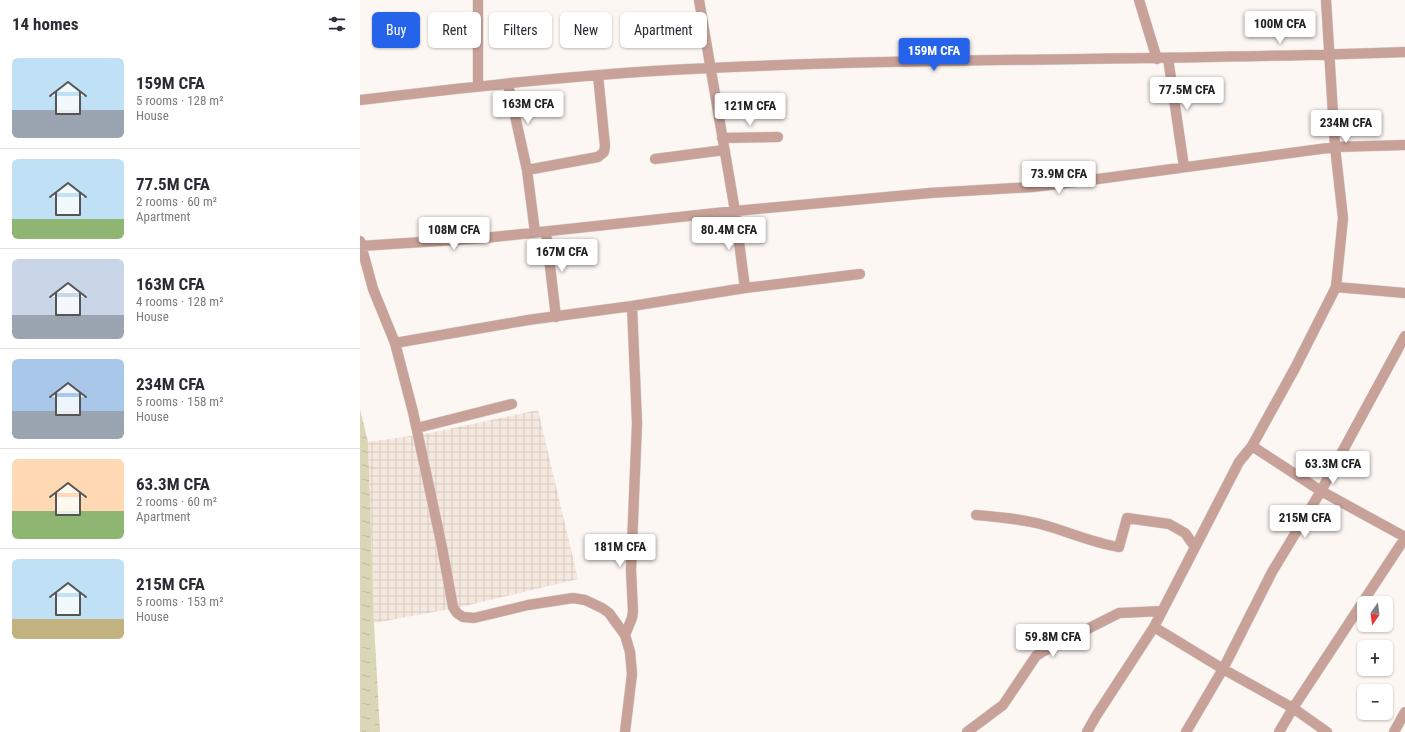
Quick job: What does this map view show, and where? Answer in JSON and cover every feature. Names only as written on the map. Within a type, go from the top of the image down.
[{"type":"street","points":[[478,0],[478,86]]},
{"type":"street","points":[[699,0],[735,211],[746,288]]},
{"type":"street","points":[[1139,0],[1157,59]]},
{"type":"street","points":[[1087,732],[1154,627],[1239,462],[1252,446],[1295,368],[1336,288],[1343,218],[1335,147],[1326,0]]},
{"type":"street","points":[[360,100],[478,86],[598,75],[711,68],[908,61],[1329,56],[1405,52]]},
{"type":"street","points":[[1168,58],[1184,167]]},
{"type":"street","points":[[527,170],[598,157],[604,152],[605,146],[598,75]]},
{"type":"street","points":[[508,84],[527,170],[535,232]]},
{"type":"street","points":[[722,138],[778,137]]},
{"type":"street","points":[[625,732],[632,674],[630,652],[625,635],[609,613],[585,600],[573,598],[528,605],[474,618],[464,617],[457,613],[453,608],[417,428],[395,343],[373,289],[360,243],[484,238],[735,211],[930,193],[1047,185],[1111,178],[1335,147],[1405,145]]},
{"type":"street","points":[[655,159],[724,150]]},
{"type":"street","points":[[546,232],[556,317]]},
{"type":"street","points":[[395,343],[746,288],[860,274]]},
{"type":"street","points":[[1336,288],[1405,293]]},
{"type":"street","points":[[625,635],[632,618],[633,611],[631,570],[637,423],[632,306]]},
{"type":"street","points":[[1186,732],[1223,669],[1272,572],[1321,491],[1405,336]]},
{"type":"street","points":[[417,428],[512,404]]},
{"type":"street","points":[[1252,446],[1321,491],[1405,538],[1292,708],[1279,732]]},
{"type":"street","points":[[976,515],[1042,524],[1101,544],[1118,547],[1127,518],[1169,524],[1185,533],[1195,547]]},
{"type":"street","points":[[967,732],[1003,705],[1036,656],[1042,652],[1119,613],[1162,611]]},
{"type":"street","points":[[1154,627],[1223,669],[1292,708],[1328,732]]},
{"type":"street","points":[[1394,732],[1405,712]]},
{"type":"shaded area","points":[[538,410],[578,579],[461,607],[374,623],[368,442],[425,434]]},
{"type":"water","points":[[360,409],[368,442],[374,623],[380,732],[360,732]]}]
